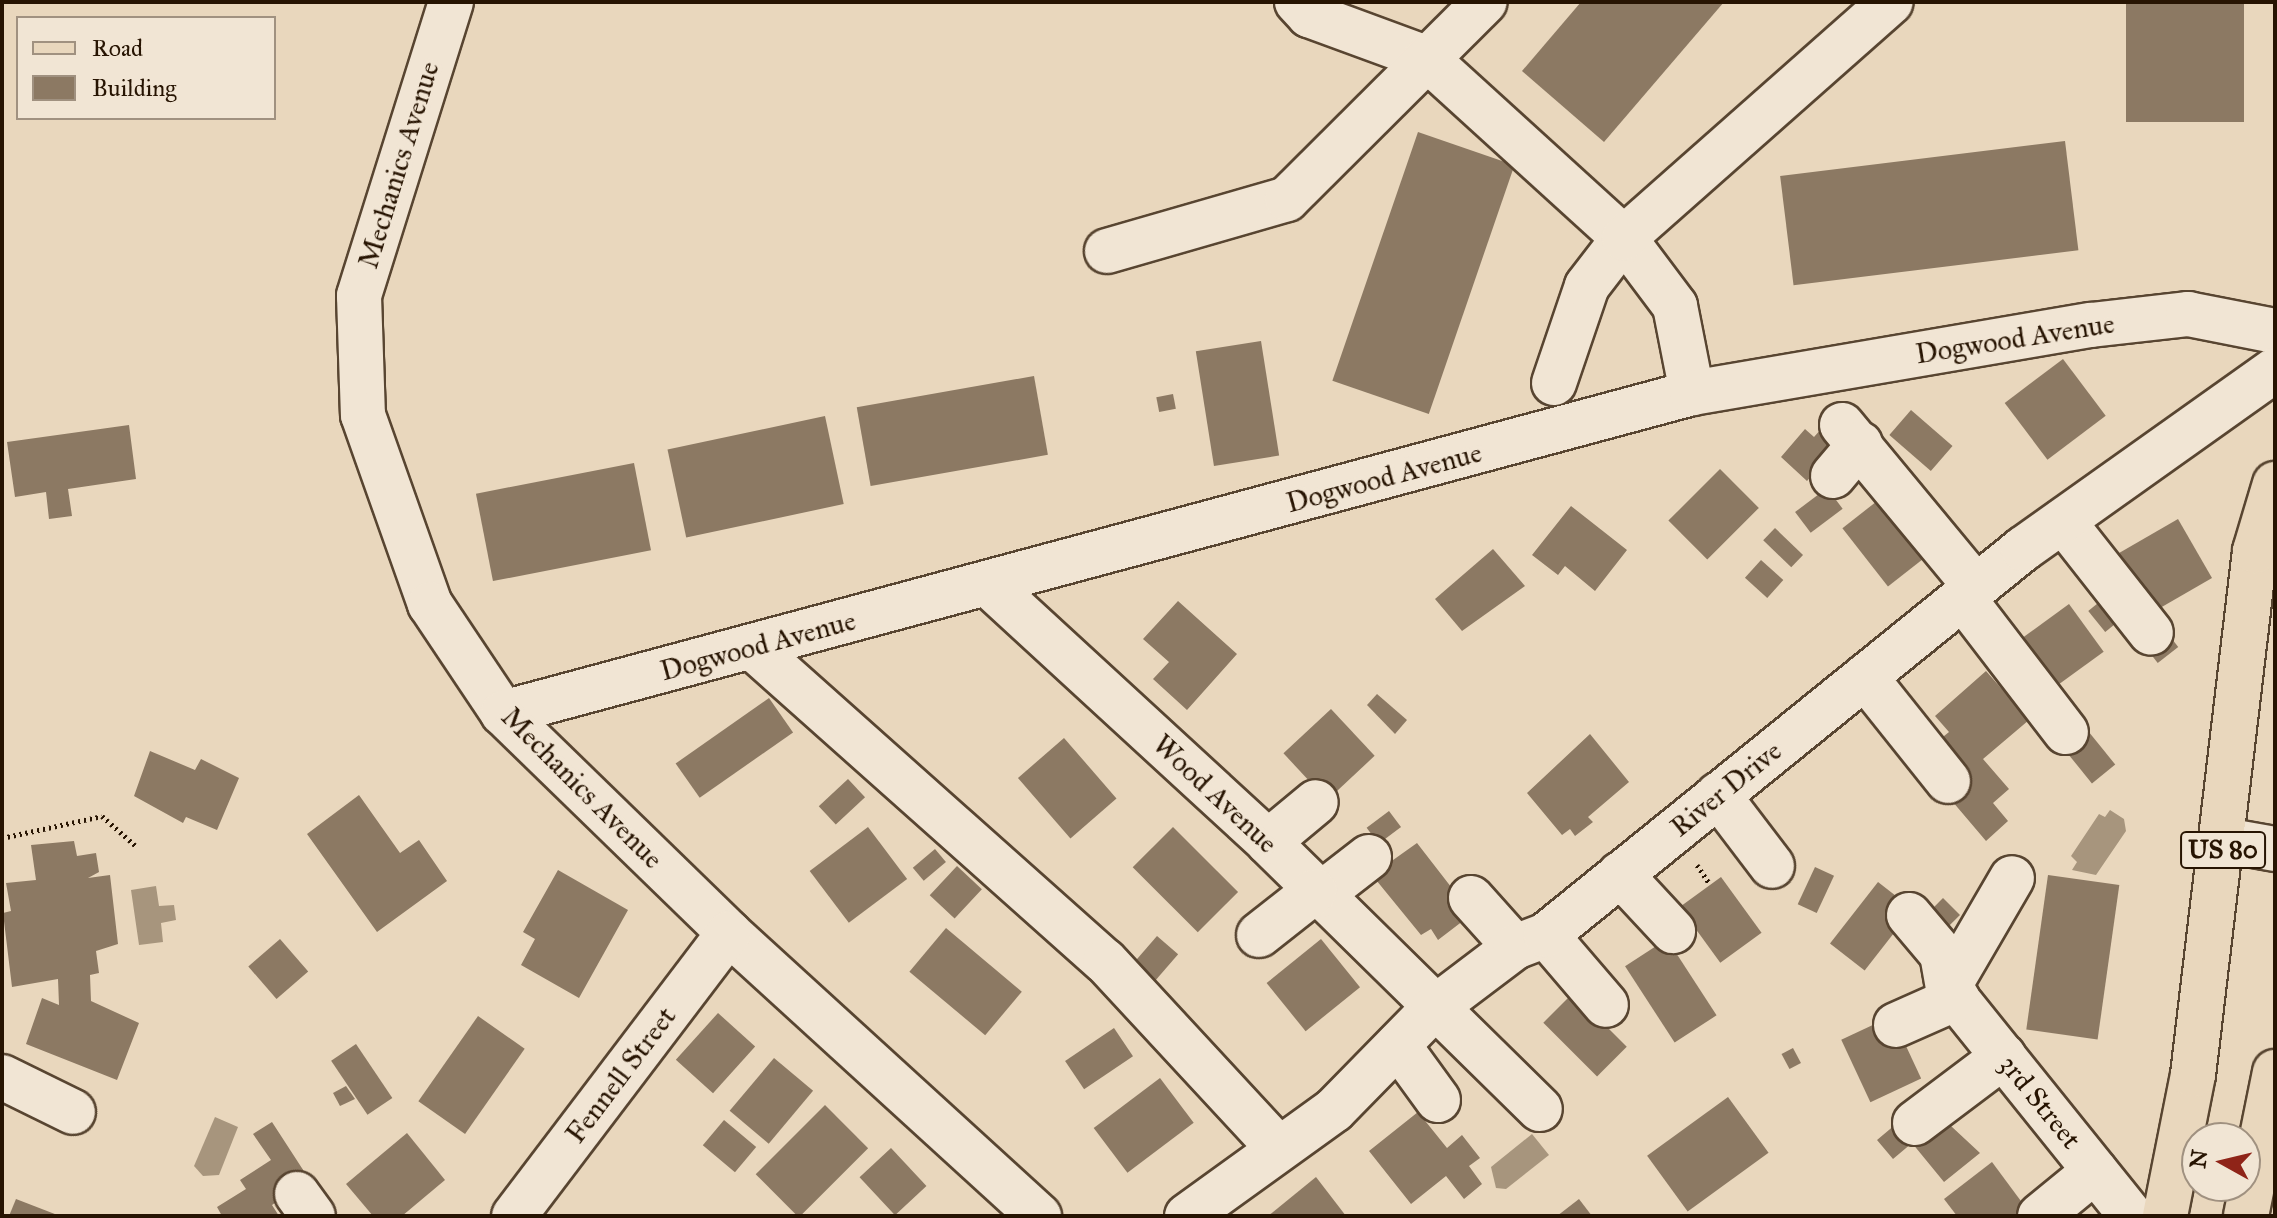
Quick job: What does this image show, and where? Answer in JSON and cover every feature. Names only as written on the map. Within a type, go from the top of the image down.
[{"type":"main road","name":"US 80","points":[[2165,1216],[2193,1075],[2224,840],[2255,551],[2275,484]]},
{"type":"main road","points":[[2246,1216],[2275,1072]]},
{"type":"street","name":"Mechanics Avenue","points":[[451,2],[359,296],[363,415],[430,604],[503,713],[729,933],[1039,1216]]},
{"type":"street","points":[[1297,2],[1309,15],[1426,58],[1624,238],[1675,306],[1692,393]]},
{"type":"street","points":[[1107,251],[1287,199],[1485,2]]},
{"type":"street","points":[[1554,383],[1587,286],[1624,238],[1891,2]]},
{"type":"street","name":"Dogwood Avenue","points":[[503,713],[990,586],[1692,393],[2091,325],[2188,314],[2275,331]]},
{"type":"street","name":"River Drive","points":[[1187,1216],[1334,1110],[1433,1009],[1620,874],[1970,592],[2063,521],[2275,370]]},
{"type":"street","points":[[1845,448],[1970,592],[2066,732]]},
{"type":"street","points":[[2063,521],[2151,633]]},
{"type":"street","name":"Wood Avenue","points":[[990,586],[1268,842],[1433,1009],[1540,1109]]},
{"type":"street","points":[[752,647],[1105,961],[1279,1149]]},
{"type":"street","points":[[1865,677],[1948,781]]},
{"type":"street","points":[[1718,795],[1772,866]]},
{"type":"street","points":[[1268,842],[1316,802]]},
{"type":"street","points":[[2224,840],[2275,849]]},
{"type":"street","points":[[1259,935],[1369,857]]},
{"type":"street","points":[[1620,874],[1673,931]]},
{"type":"street","points":[[1896,1025],[1953,993],[2012,878]]},
{"type":"street","points":[[1471,898],[1530,941],[1606,1005]]},
{"type":"street","points":[[1909,915],[1942,954],[1953,993]]},
{"type":"street","name":"Fennell Street","points":[[514,1216],[729,933]]},
{"type":"street","name":"3rd Street","points":[[1953,993],[2131,1216]]},
{"type":"street","points":[[1398,1045],[1438,1100]]},
{"type":"street","points":[[1915,1123],[2004,1056]]},
{"type":"street","points":[[2,1077],[73,1112]]},
{"type":"street","points":[[2040,1216],[2095,1171]]},
{"type":"path","points":[[2,838],[102,816],[136,846]]},
{"type":"shaded area","points":[[2110,810],[2124,819],[2126,831],[2096,875],[2072,870],[2077,862],[2071,856],[2099,814],[2105,817]]},
{"type":"shaded area","points":[[156,886],[159,906],[174,905],[176,920],[161,923],[163,942],[139,945],[131,890]]},
{"type":"shaded area","points":[[215,1117],[238,1127],[219,1175],[203,1176],[194,1166]]},
{"type":"shaded area","points":[[1532,1134],[1549,1155],[1506,1189],[1496,1188],[1491,1167]]},
{"type":"building","points":[[1581,2],[1724,2],[1604,142],[1522,71]]},
{"type":"building","points":[[2126,2],[2244,2],[2244,122],[2126,122]]},
{"type":"building","points":[[1418,132],[1514,165],[1429,414],[1332,381]]},
{"type":"building","points":[[2065,141],[2078,250],[1794,285],[1780,176]]},
{"type":"building","points":[[1261,341],[1279,456],[1214,466],[1196,351]]},
{"type":"building","points":[[2063,359],[2106,416],[2047,460],[2005,403]]},
{"type":"building","points":[[1034,376],[1048,455],[871,486],[857,407]]},
{"type":"building","points":[[1173,394],[1176,409],[1159,412],[1156,397]]},
{"type":"building","points":[[1911,410],[1953,446],[1931,471],[1889,435]]},
{"type":"building","points":[[825,416],[844,504],[686,538],[668,449]]},
{"type":"building","points":[[129,425],[136,479],[68,489],[72,516],[49,519],[46,492],[15,497],[7,442]]},
{"type":"building","points":[[1822,428],[1840,444],[1807,481],[1781,457],[1805,429],[1814,437]]},
{"type":"building","points":[[634,463],[651,550],[493,581],[476,494]]},
{"type":"building","points":[[1720,469],[1759,508],[1707,560],[1668,521]]},
{"type":"building","points":[[1827,488],[1843,509],[1811,533],[1795,512]]},
{"type":"building","points":[[1881,498],[1927,556],[1888,586],[1842,528]]},
{"type":"building","points":[[1571,506],[1627,550],[1595,591],[1565,566],[1558,575],[1532,555]]},
{"type":"building","points":[[2178,519],[2212,578],[2153,612],[2119,553]]},
{"type":"building","points":[[1775,528],[1803,555],[1791,567],[1763,540]]},
{"type":"building","points":[[1493,549],[1525,586],[1462,631],[1435,599]]},
{"type":"building","points":[[1761,560],[1783,580],[1767,598],[1745,578]]},
{"type":"building","points":[[2103,599],[2120,620],[2105,632],[2088,611]]},
{"type":"building","points":[[1178,601],[1237,654],[1187,710],[1153,679],[1169,662],[1143,639]]},
{"type":"building","points":[[2069,604],[2104,652],[2045,694],[2011,646]]},
{"type":"building","points":[[2161,625],[2178,647],[2158,663],[2141,641]]},
{"type":"building","points":[[1986,671],[2029,720],[1983,759],[2009,789],[1993,803],[2008,821],[1986,841],[1941,788],[1933,745],[1949,732],[1935,716]]},
{"type":"building","points":[[1377,694],[1407,720],[1395,734],[1367,705]]},
{"type":"building","points":[[769,698],[793,732],[700,798],[676,763]]},
{"type":"building","points":[[1331,709],[1375,756],[1327,800],[1283,753]]},
{"type":"building","points":[[2080,721],[2115,765],[2092,783],[2057,740]]},
{"type":"building","points":[[1590,734],[1629,782],[1588,817],[1593,822],[1575,836],[1570,829],[1562,835],[1527,793]]},
{"type":"building","points":[[1064,738],[1116,798],[1070,838],[1018,778]]},
{"type":"building","points":[[150,751],[195,770],[201,759],[239,778],[217,830],[186,817],[183,823],[134,796]]},
{"type":"building","points":[[848,779],[865,797],[836,825],[819,806]]},
{"type":"building","points":[[359,795],[400,853],[419,840],[447,881],[377,932],[307,834]]},
{"type":"building","points":[[1389,811],[1401,827],[1379,844],[1367,828]]},
{"type":"building","points":[[868,827],[907,879],[849,923],[810,871]]},
{"type":"building","points":[[1173,827],[1238,892],[1198,932],[1133,867]]},
{"type":"building","points":[[74,841],[77,856],[96,853],[99,872],[88,878],[110,875],[118,944],[96,951],[99,973],[90,975],[91,1001],[139,1023],[117,1080],[26,1044],[42,998],[59,1005],[58,979],[12,987],[3,913],[11,911],[6,883],[36,880],[31,845]]},
{"type":"building","points":[[1417,843],[1472,914],[1438,940],[1431,929],[1421,935],[1372,875]]},
{"type":"building","points":[[935,849],[946,862],[924,881],[913,868]]},
{"type":"building","points":[[957,866],[982,889],[955,918],[930,895]]},
{"type":"building","points":[[1815,867],[1834,876],[1817,913],[1798,904]]},
{"type":"building","points":[[558,870],[628,910],[579,998],[521,965],[535,939],[523,932]]},
{"type":"building","points":[[2048,875],[2119,885],[2098,1040],[2026,1029]]},
{"type":"building","points":[[1721,877],[1762,933],[1720,963],[1680,907]]},
{"type":"building","points":[[1878,882],[1913,909],[1865,971],[1830,943]]},
{"type":"building","points":[[1943,898],[1960,915],[1946,929],[1929,912]]},
{"type":"building","points":[[946,928],[1022,992],[985,1035],[909,972]]},
{"type":"building","points":[[1157,936],[1178,954],[1155,982],[1133,963]]},
{"type":"building","points":[[280,939],[308,971],[277,999],[248,967]]},
{"type":"building","points":[[1321,939],[1360,987],[1306,1031],[1267,983]]},
{"type":"building","points":[[1667,939],[1717,1015],[1675,1043],[1625,966]]},
{"type":"building","points":[[1573,993],[1627,1047],[1597,1076],[1543,1023]]},
{"type":"building","points":[[718,1013],[755,1046],[713,1093],[676,1060]]},
{"type":"building","points":[[478,1016],[525,1049],[465,1134],[418,1101]]},
{"type":"building","points":[[1892,1016],[1921,1079],[1870,1102],[1841,1040]]},
{"type":"building","points":[[1114,1028],[1133,1056],[1084,1089],[1065,1061]]},
{"type":"building","points":[[356,1044],[392,1098],[367,1115],[331,1061]]},
{"type":"building","points":[[1793,1048],[1801,1063],[1790,1069],[1782,1054]]},
{"type":"building","points":[[774,1058],[813,1091],[769,1144],[730,1111]]},
{"type":"building","points":[[1160,1078],[1194,1123],[1127,1173],[1094,1128]]},
{"type":"building","points":[[346,1086],[355,1099],[340,1106],[333,1093]]},
{"type":"building","points":[[1728,1097],[1769,1153],[1688,1212],[1647,1156]]},
{"type":"building","points":[[825,1105],[868,1148],[800,1216],[756,1174]]},
{"type":"building","points":[[1418,1112],[1447,1148],[1462,1135],[1480,1158],[1469,1166],[1482,1184],[1464,1199],[1446,1176],[1411,1204],[1369,1151]]},
{"type":"building","points":[[1937,1113],[1980,1153],[1944,1182],[1912,1143],[1893,1159],[1877,1140],[1908,1114]]},
{"type":"building","points":[[724,1120],[756,1147],[735,1172],[703,1145]]},
{"type":"building","points":[[272,1122],[309,1179],[272,1205],[279,1216],[222,1216],[217,1207],[246,1189],[240,1180],[271,1160],[253,1134]]},
{"type":"building","points":[[407,1133],[445,1180],[402,1216],[373,1216],[346,1184]]},
{"type":"building","points":[[891,1148],[926,1186],[895,1215],[860,1177]]},
{"type":"building","points":[[1992,1162],[2032,1216],[1957,1216],[1944,1199]]},
{"type":"building","points":[[1316,1177],[1346,1216],[1268,1216]]},
{"type":"building","points":[[16,1199],[60,1216],[9,1216]]},
{"type":"building","points":[[1579,1199],[1592,1216],[1557,1216]]}]
